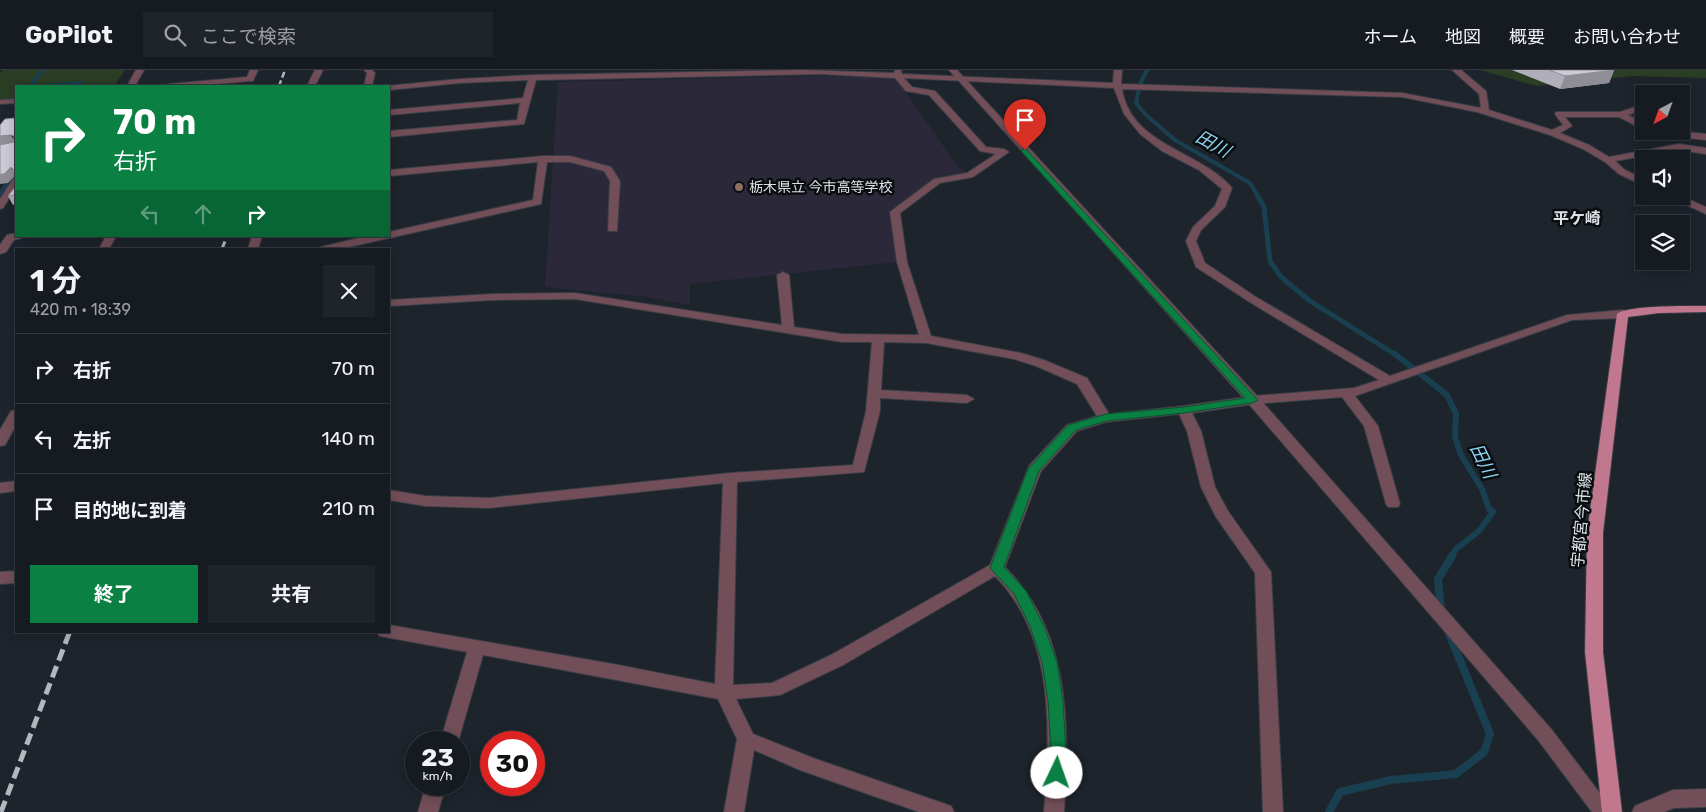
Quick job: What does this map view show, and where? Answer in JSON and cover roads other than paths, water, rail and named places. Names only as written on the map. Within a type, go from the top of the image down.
[{"type":"main road","points":[[1623,314],[1659,310],[1706,309]]},
{"type":"main road","name":"宇都宮今市線","points":[[1612,812],[1594,652],[1595,533],[1623,314]]},
{"type":"street","points":[[132,85],[140,70]]},
{"type":"street","points":[[187,85],[250,79],[254,70]]},
{"type":"street","points":[[312,85],[319,70]]},
{"type":"street","points":[[368,70],[371,73],[368,85]]},
{"type":"street","points":[[460,81],[463,70]]},
{"type":"street","points":[[1118,70],[1117,86],[1122,105],[1145,134],[1162,147],[1212,174],[1227,188],[1220,207],[1197,229],[1191,241],[1200,265],[1252,299],[1390,381]]},
{"type":"street","points":[[1456,70],[1483,92],[1485,112]]},
{"type":"street","points":[[390,88],[538,75],[683,72],[848,72],[957,75],[1117,86],[1402,95],[1436,100],[1485,112],[1554,133],[1586,147],[1608,160],[1622,172],[1635,178]]},
{"type":"street","points":[[898,73],[909,89],[932,92],[983,149],[1004,152],[970,175],[938,181],[895,212],[902,262],[926,339]]},
{"type":"street","points":[[390,134],[521,122],[526,100],[538,75]]},
{"type":"street","points":[[957,75],[1252,400],[1545,735],[1604,812]]},
{"type":"street","points":[[390,112],[526,100]]},
{"type":"street","points":[[0,102],[15,101]]},
{"type":"street","points":[[1554,133],[1568,126],[1560,114],[1621,114],[1635,109]]},
{"type":"street","points":[[1621,114],[1635,122]]},
{"type":"street","points":[[1690,135],[1706,137]]},
{"type":"street","points":[[1608,160],[1678,147],[1706,151]]},
{"type":"street","points":[[390,235],[538,202],[543,159]]},
{"type":"street","points":[[390,173],[543,159],[570,160],[608,169],[615,181],[613,230]]},
{"type":"street","points":[[0,206],[15,183]]},
{"type":"street","points":[[1690,204],[1706,211]]},
{"type":"street","points":[[0,251],[11,237],[15,236]]},
{"type":"street","points":[[329,248],[378,237]]},
{"type":"street","points":[[783,275],[788,328]]},
{"type":"street","points":[[390,303],[494,297],[575,296],[842,338],[926,339],[1017,356],[1062,371],[1082,381],[1106,418]]},
{"type":"street","points":[[390,632],[724,693],[774,690],[837,660],[997,568],[1034,469],[1072,428],[1106,418],[1184,410],[1252,400],[1356,392],[1571,317],[1623,314]]},
{"type":"street","points":[[390,495],[425,501],[489,503],[730,478],[860,469],[873,411],[878,338]]},
{"type":"street","points":[[1346,393],[1371,426],[1393,504]]},
{"type":"street","points":[[874,394],[967,399]]},
{"type":"street","points":[[1184,410],[1194,431],[1208,487],[1221,512],[1263,572],[1273,812]]},
{"type":"street","points":[[6,433],[15,416]]},
{"type":"street","points":[[730,478],[724,693],[746,739],[734,812]]},
{"type":"street","points":[[0,488],[15,486]]},
{"type":"street","points":[[997,568],[1019,591],[1037,626],[1050,662],[1056,701],[1058,753],[1054,812]]},
{"type":"street","points":[[0,578],[15,577]]},
{"type":"street","points":[[452,731],[477,647]]},
{"type":"street","points":[[746,739],[807,764],[944,812]]},
{"type":"street","points":[[428,812],[433,796]]},
{"type":"street","points":[[1642,812],[1673,799],[1706,798]]},
{"type":"waterway","points":[[34,85],[33,82],[43,70]]},
{"type":"waterway","name":"田川","points":[[1147,70],[1140,84],[1136,103],[1146,115],[1175,140],[1250,183],[1258,196]]},
{"type":"waterway","points":[[55,85],[81,83],[80,85]]},
{"type":"waterway","points":[[0,194],[15,172]]},
{"type":"waterway","name":"田川","points":[[1257,195],[1264,207],[1270,261],[1281,277],[1310,301],[1396,355]]},
{"type":"waterway","name":"田川","points":[[1395,354],[1447,395],[1456,414],[1455,437],[1461,455],[1482,489],[1489,509],[1493,512],[1479,531],[1456,549],[1451,557]]},
{"type":"waterway","name":"田川","points":[[1441,610],[1438,579],[1452,556]]},
{"type":"waterway","name":"田川","points":[[1329,812],[1340,792],[1391,780],[1456,774],[1484,752],[1490,734],[1448,631]]},
{"type":"railway","points":[[279,85],[285,70]]},
{"type":"railway","points":[[222,248],[227,237]]},
{"type":"railway","points":[[1,812],[69,633]]},
{"type":"place","name":"栃木県立 今市高等学校","points":[[739,187]]},
{"type":"district","name":"平ケ崎","points":[[1577,218]]}]
